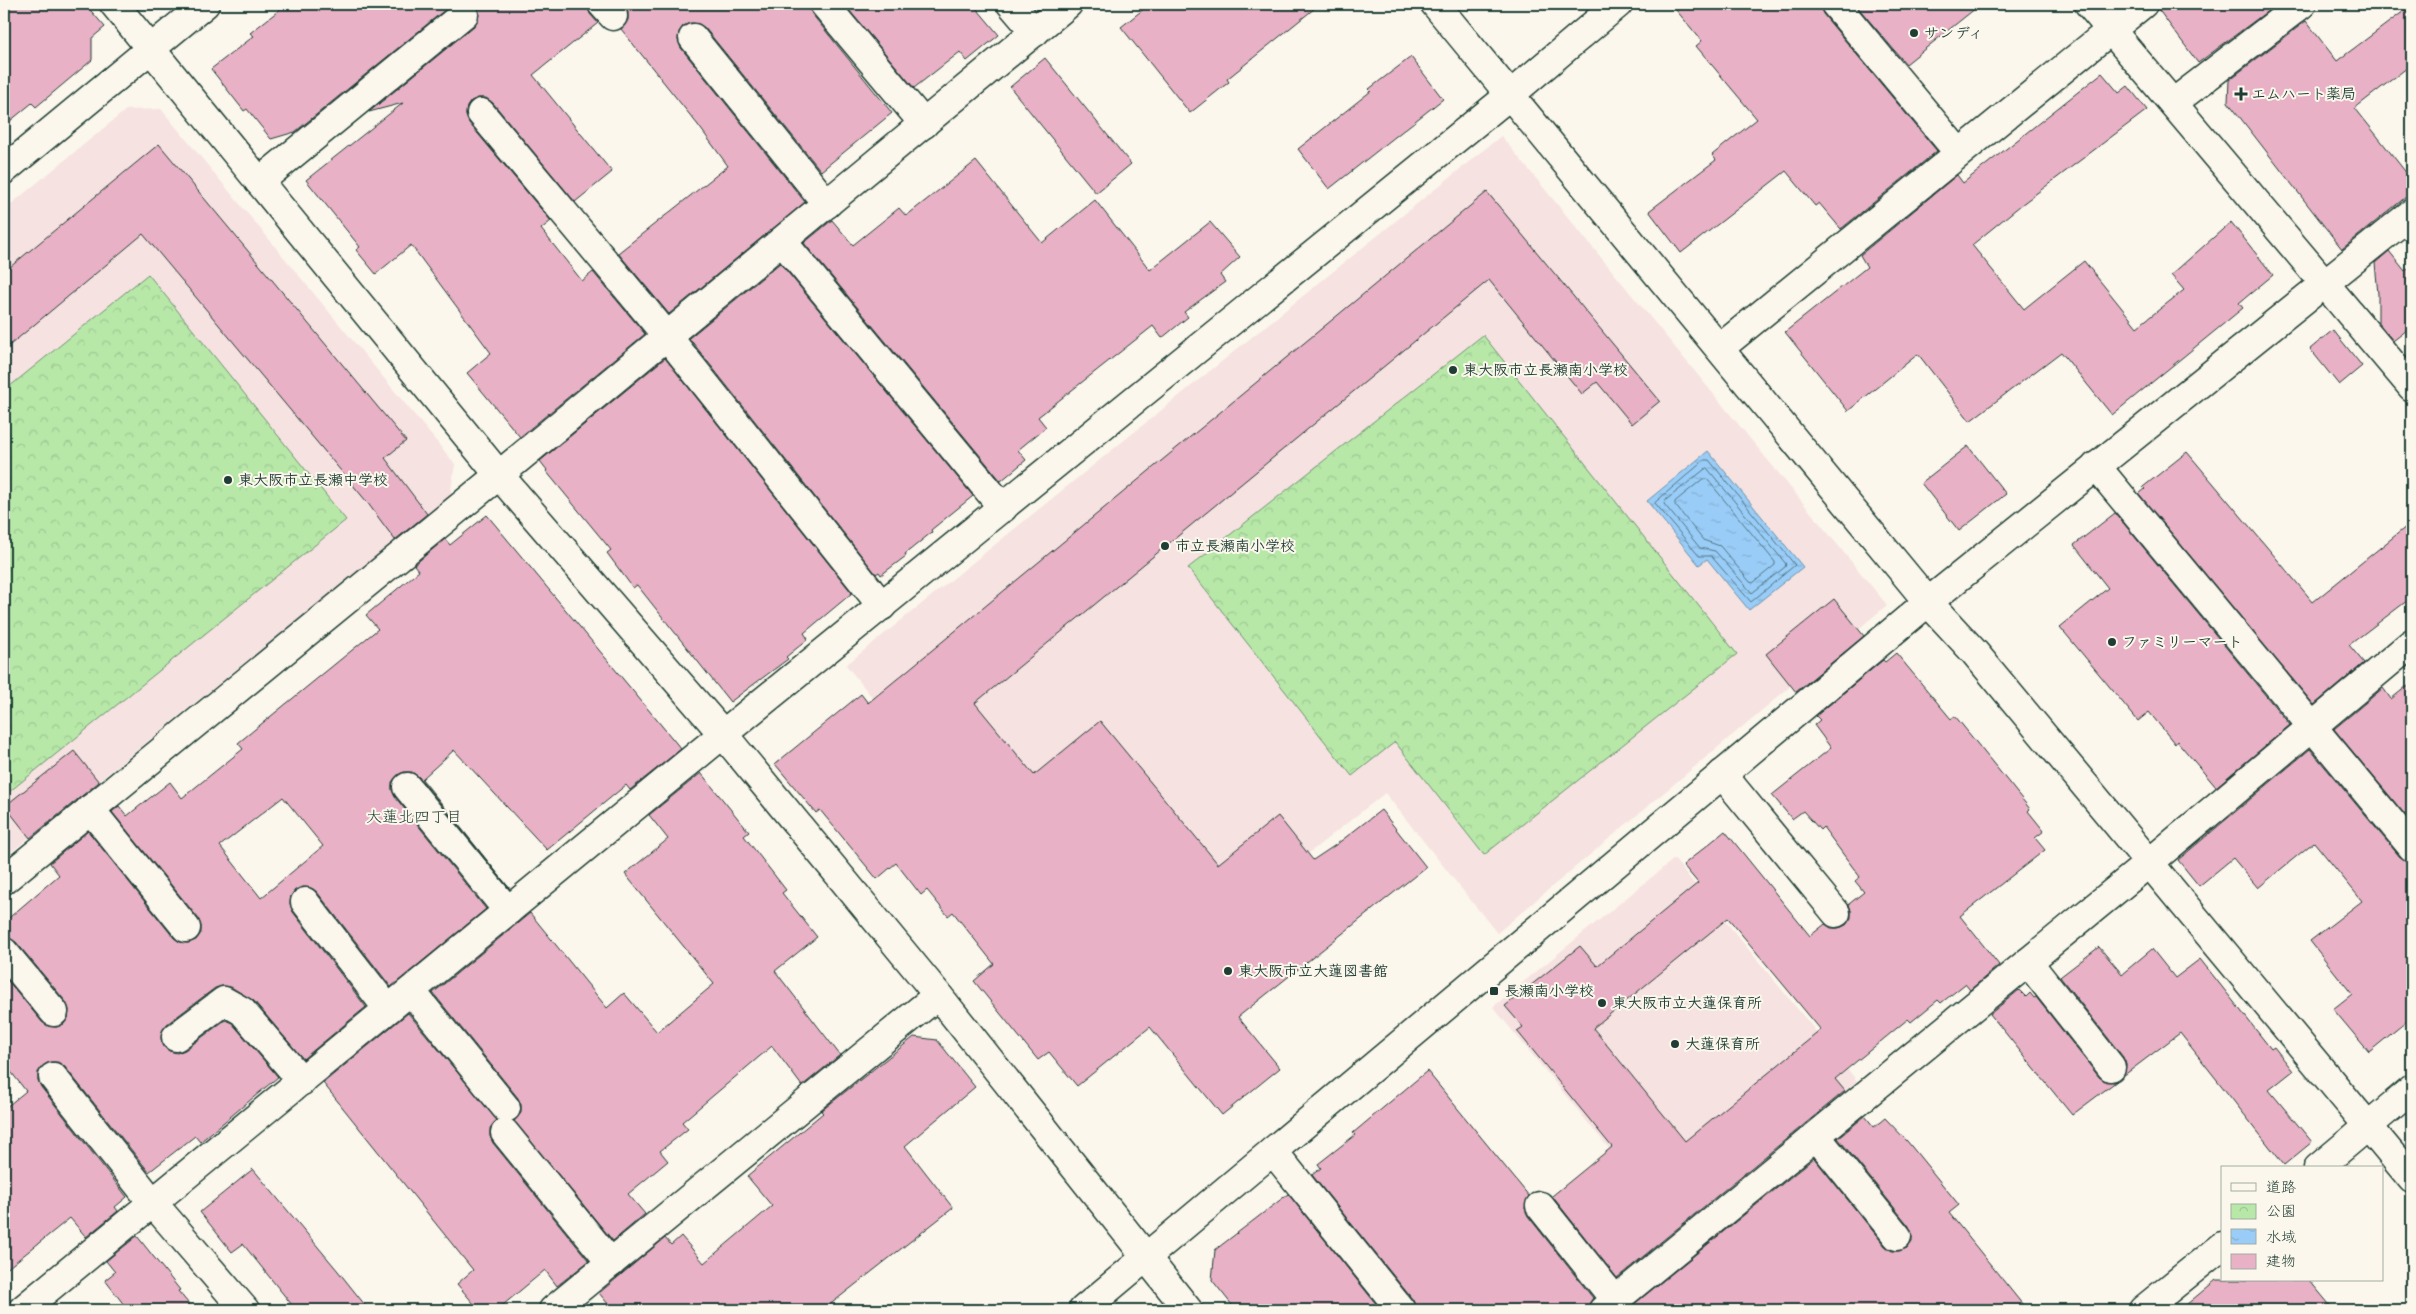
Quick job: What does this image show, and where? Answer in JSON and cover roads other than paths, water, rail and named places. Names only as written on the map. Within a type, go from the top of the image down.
[{"type":"street","points":[[114,4],[498,475],[723,734],[938,995],[1188,1310]]},
{"type":"street","points":[[4,170],[205,4]]},
{"type":"street","points":[[824,4],[924,124]]},
{"type":"street","points":[[1011,4],[1035,32]]},
{"type":"street","points":[[4,880],[1068,4]]},
{"type":"street","points":[[1435,4],[1928,602],[1975,653],[2412,1179]]},
{"type":"street","points":[[22,1310],[723,734],[1510,95],[1618,4]]},
{"type":"street","points":[[1835,4],[1959,153]]},
{"type":"street","points":[[2089,4],[2412,387]]},
{"type":"street","points":[[1720,348],[2143,4]]},
{"type":"street","points":[[2173,103],[2302,4]]},
{"type":"street","points":[[259,182],[464,14]]},
{"type":"street","points":[[693,38],[827,204]]},
{"type":"street","points":[[481,113],[667,336],[882,606]]},
{"type":"street","points":[[1083,1310],[1928,602],[2412,213]]},
{"type":"street","points":[[782,241],[1002,508]]},
{"type":"street","points":[[2096,466],[2412,847]]},
{"type":"street","points":[[1540,1206],[1607,1308],[2149,863],[2412,643]]},
{"type":"street","points":[[1722,774],[1836,913]]},
{"type":"street","points":[[408,787],[508,911]]},
{"type":"street","points":[[90,809],[186,928]]},
{"type":"street","points":[[305,902],[388,1009]]},
{"type":"street","points":[[4,952],[54,1012]]},
{"type":"street","points":[[2028,962],[2112,1067]]},
{"type":"street","points":[[412,991],[505,1121],[611,1263]]},
{"type":"street","points":[[569,1306],[611,1263],[938,995]]},
{"type":"street","points":[[176,1037],[224,1001],[242,1011],[302,1081]]},
{"type":"street","points":[[53,1076],[153,1202],[245,1310]]},
{"type":"street","points":[[2320,1166],[2412,1089]]},
{"type":"street","points":[[1816,1136],[1897,1236]]},
{"type":"street","points":[[1273,1150],[1401,1310]]},
{"type":"street","points":[[2143,1310],[2221,1247]]},
{"type":"water","points":[[1708,451],[1803,567],[1749,610],[1707,559],[1699,565],[1647,501]]},
{"type":"place","name":"サンディ","points":[[1914,33]]},
{"type":"place","name":"エムハート薬局","points":[[2241,94]]},
{"type":"place","name":"東大阪市立長瀬南小学校","points":[[1453,370]]},
{"type":"place","name":"東大阪市立長瀬中学校","points":[[228,480]]},
{"type":"place","name":"市立長瀬南小学校","points":[[1165,546]]},
{"type":"place","name":"ファミリーマート","points":[[2112,642]]},
{"type":"place","name":"東大阪市立大蓮図書館","points":[[1228,971]]},
{"type":"place","name":"長瀬南小学校","points":[[1494,991]]},
{"type":"place","name":"東大阪市立大蓮保育所","points":[[1602,1003]]},
{"type":"place","name":"大蓮保育所","points":[[1675,1044]]},
{"type":"district","name":"大蓮北四丁目","points":[[414,816]]}]
